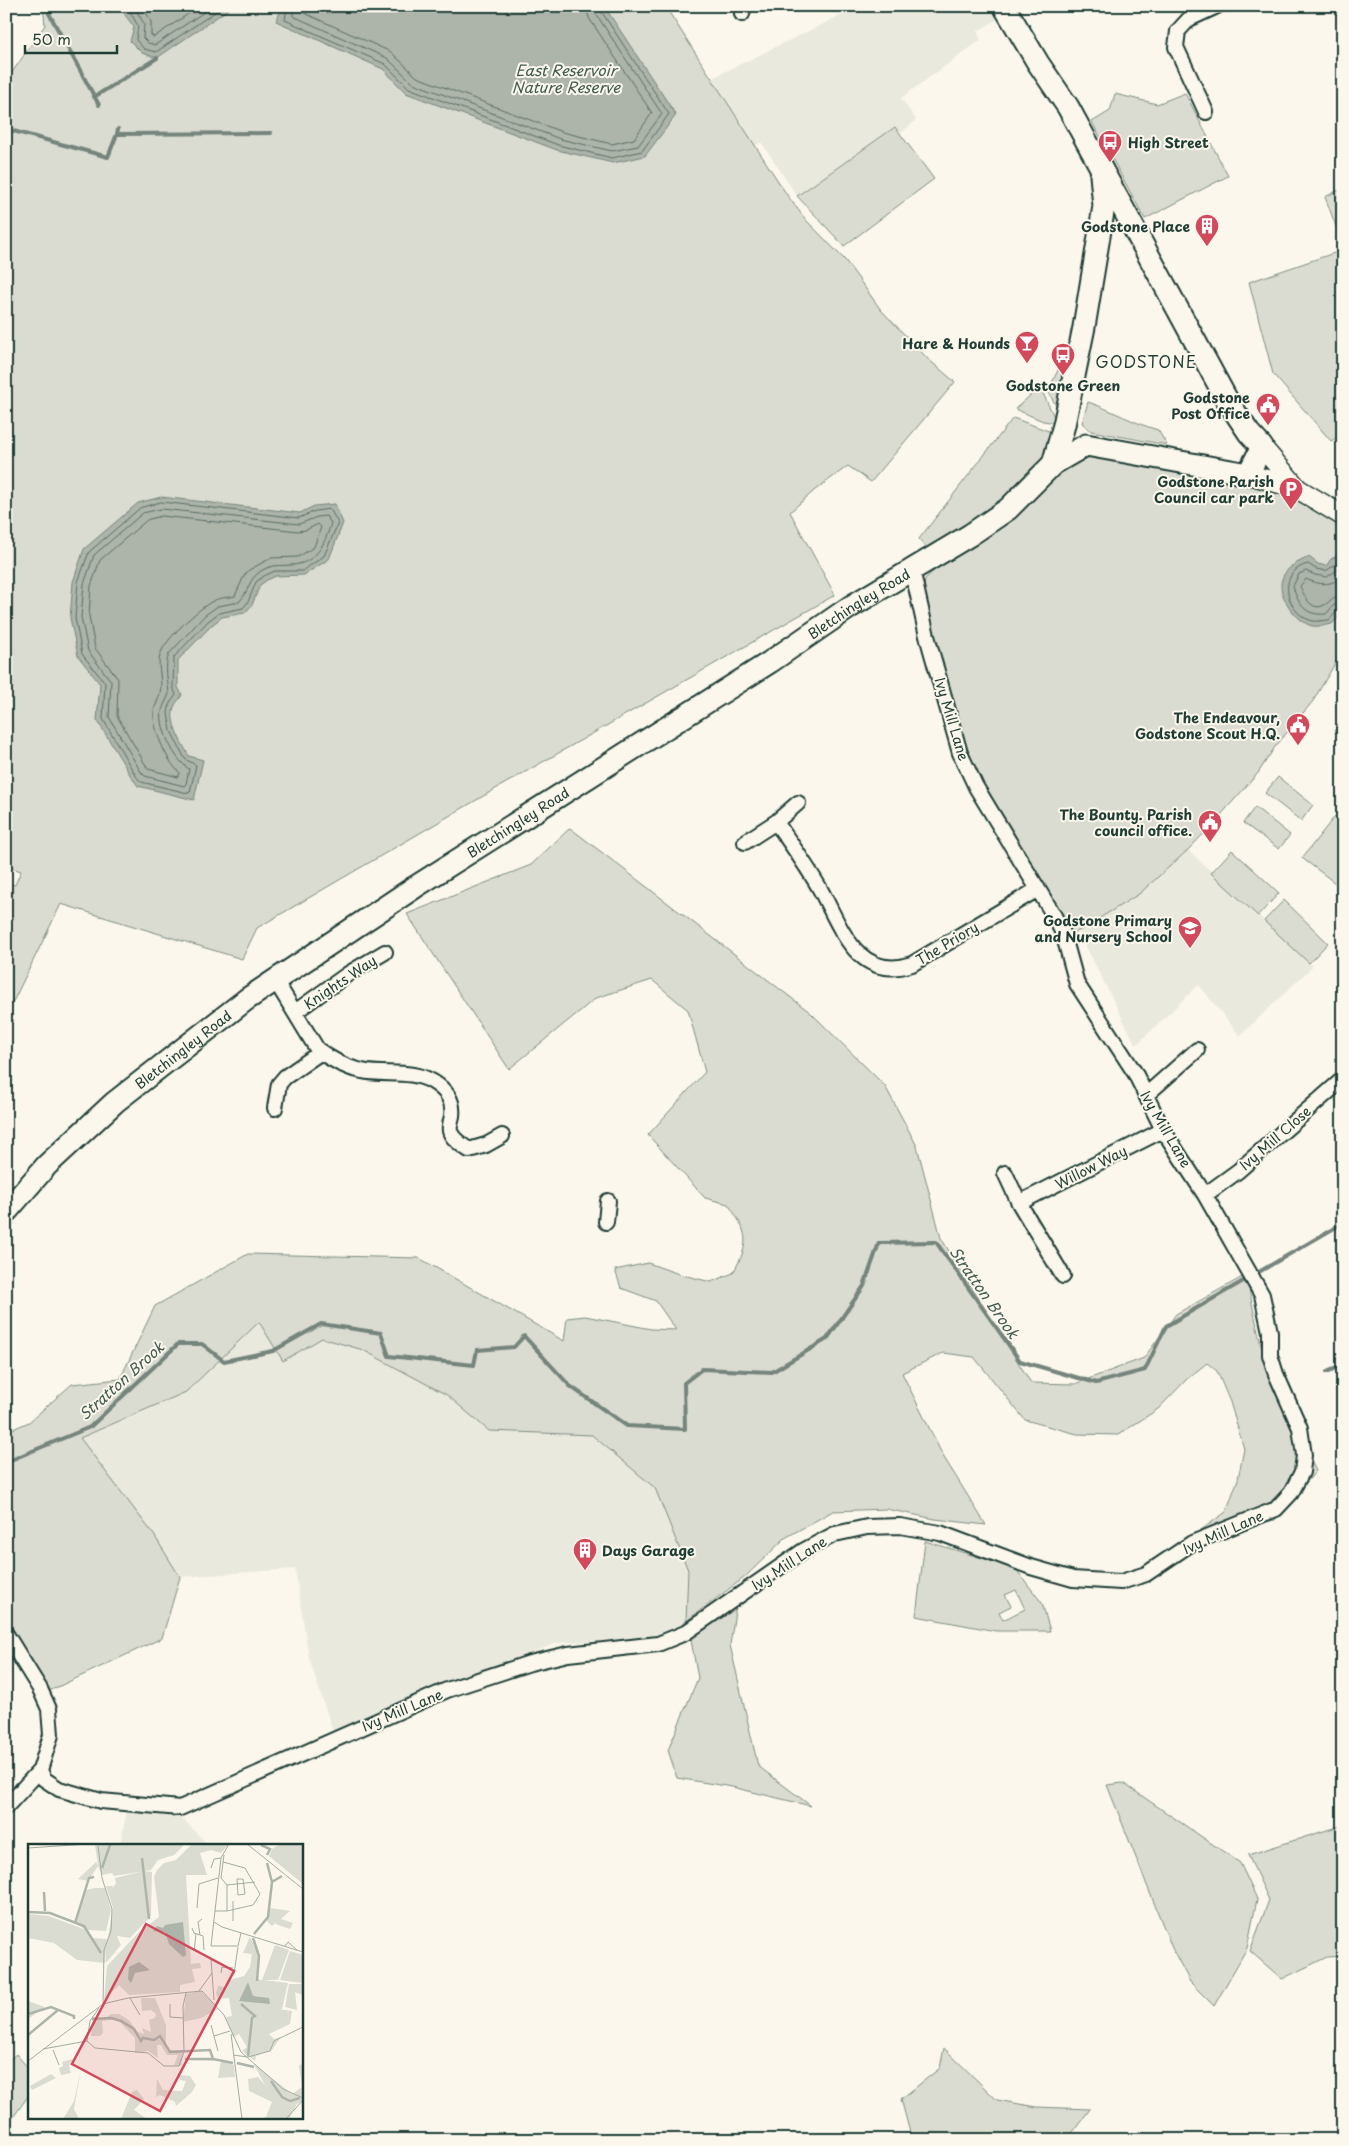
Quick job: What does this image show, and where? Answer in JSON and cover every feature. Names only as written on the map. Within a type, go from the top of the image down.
[{"type":"main road","points":[[1004,6],[1038,63],[1068,107],[1227,400],[1249,433],[1298,489]]},
{"type":"main road","points":[[1053,464],[1077,368],[1104,206],[1100,168]]},
{"type":"main road","points":[[1102,216],[1129,218]]},
{"type":"main road","points":[[1068,409],[1086,445]]},
{"type":"main road","points":[[1053,464],[1086,445],[1248,474],[1298,489],[1343,516]]},
{"type":"main road","points":[[1248,474],[1262,447]]},
{"type":"main road","name":"Bletchingley Road","points":[[6,1212],[47,1165],[115,1102],[247,999],[415,887],[770,662],[850,607],[910,572],[1008,509],[1053,464]]},
{"type":"street","points":[[1206,112],[1176,47],[1178,31],[1189,19],[1217,6]]},
{"type":"street","name":"Ivy Mill Lane","points":[[40,1770],[44,1779],[59,1789],[102,1801],[180,1808],[447,1690],[530,1662],[568,1654],[658,1644],[685,1633],[804,1550],[835,1534],[867,1527],[900,1526],[940,1533],[1031,1567],[1073,1579],[1121,1582],[1146,1574],[1192,1543],[1276,1509],[1291,1493],[1302,1472],[1304,1455],[1300,1428],[1270,1355],[1270,1332],[1266,1308],[1252,1277],[1205,1195],[1163,1130],[1135,1073],[1077,984],[1063,933],[1038,888],[976,788],[960,753],[927,636],[914,578],[910,572]]},
{"type":"street","points":[[744,842],[776,822],[798,803]]},
{"type":"street","name":"The Priory","points":[[776,822],[819,888],[847,940],[856,953],[872,964],[888,968],[900,968],[912,964],[1038,888]]},
{"type":"street","name":"Knights Way","points":[[295,1012],[348,974],[385,952]]},
{"type":"street","name":"Knights Way","points":[[275,980],[317,1049],[321,1052],[342,1065],[357,1070],[420,1076],[434,1082],[447,1092],[452,1102],[450,1130],[453,1136],[469,1150],[486,1145],[502,1136]]},
{"type":"street","points":[[1146,1095],[1197,1050]]},
{"type":"street","points":[[275,1108],[279,1084],[321,1052]]},
{"type":"street","name":"Ivy Mill Close","points":[[1205,1195],[1238,1171],[1343,1079]]},
{"type":"street","name":"Willow Way","points":[[1019,1203],[1163,1130]]},
{"type":"street","points":[[1005,1173],[1019,1203],[1063,1276]]},
{"type":"street","points":[[606,1222],[608,1201]]},
{"type":"street","points":[[6,1634],[40,1689],[49,1709],[51,1735],[40,1770],[6,1808]]},
{"type":"shaded area","points":[[43,6],[665,6],[787,195],[806,220],[845,260],[881,310],[928,359],[955,382],[871,482],[848,466],[815,490],[790,512],[835,595],[257,928],[242,959],[61,904],[6,1016],[6,883],[15,885],[21,871],[6,866],[6,81],[45,25]]},
{"type":"shaded area","points":[[860,6],[996,6],[997,20],[977,31],[981,40],[901,98],[916,120],[900,134],[895,127],[797,196],[761,142],[755,146],[712,78]]},
{"type":"shaded area","points":[[1185,93],[1228,176],[1145,219],[1092,122],[1110,111],[1115,94],[1157,104]]},
{"type":"shaded area","points":[[895,127],[934,179],[844,246],[797,196]]},
{"type":"shaded area","points":[[1343,188],[1343,245],[1325,197]]},
{"type":"shaded area","points":[[1343,250],[1343,434],[1331,441],[1273,374],[1249,282]]},
{"type":"shaded area","points":[[1072,341],[1061,415],[1048,391]]},
{"type":"shaded area","points":[[1040,387],[1057,423],[1043,421],[1015,409]]},
{"type":"shaded area","points":[[1088,402],[1158,430],[1167,445],[1091,431],[1082,423]]},
{"type":"shaded area","points":[[1013,418],[1054,433],[1043,458],[1013,495],[930,551],[919,539]]},
{"type":"shaded area","points":[[1078,455],[1272,486],[1343,526],[1343,650],[1313,701],[1275,747],[1258,773],[1188,850],[1139,894],[1067,938],[1058,909],[983,790],[953,719],[923,596],[925,579],[941,564],[1005,523]]},
{"type":"shaded area","points":[[1278,777],[1313,805],[1301,821],[1265,793]]},
{"type":"shaded area","points":[[1343,806],[1343,889],[1302,858]]},
{"type":"shaded area","points":[[1255,807],[1290,835],[1279,849],[1243,823]]},
{"type":"shaded area","points":[[570,828],[811,1013],[885,1086],[917,1146],[941,1238],[1031,1383],[1075,1384],[1144,1358],[1176,1314],[1246,1275],[1267,1374],[1316,1471],[1275,1520],[1194,1535],[1226,1512],[1238,1479],[1244,1449],[1230,1402],[1217,1371],[1207,1363],[1188,1378],[1158,1409],[1118,1435],[1077,1434],[1025,1420],[974,1357],[943,1353],[902,1373],[943,1456],[986,1525],[935,1519],[886,1509],[833,1511],[785,1538],[745,1577],[686,1621],[688,1570],[655,1488],[592,1435],[489,1431],[447,1395],[363,1350],[322,1338],[283,1361],[259,1322],[186,1392],[80,1438],[154,1535],[180,1577],[162,1638],[47,1692],[6,1623],[6,1432],[29,1422],[72,1384],[120,1379],[155,1306],[248,1254],[419,1258],[564,1341],[567,1318],[585,1316],[651,1329],[676,1330],[656,1301],[621,1288],[615,1270],[648,1263],[679,1274],[711,1282],[733,1273],[745,1245],[743,1230],[735,1214],[728,1204],[705,1198],[648,1135],[705,1072],[688,1010],[652,980],[596,998],[509,1069],[407,914],[531,865]]},
{"type":"shaded area","name":"Godstone Primary and Nursery School","points":[[1188,850],[1313,966],[1240,1036],[1199,985],[1136,1045],[1078,931],[1139,894]]},
{"type":"shaded area","points":[[1232,850],[1279,893],[1258,916],[1211,873]]},
{"type":"shaded area","points":[[1284,900],[1328,943],[1309,963],[1264,921]]},
{"type":"shaded area","points":[[259,1322],[283,1361],[322,1338],[363,1350],[447,1395],[489,1431],[592,1435],[655,1488],[688,1570],[686,1621],[653,1638],[557,1643],[333,1732],[309,1658],[295,1569],[180,1577],[154,1535],[79,1438],[186,1392]]},
{"type":"shaded area","points":[[925,1541],[1015,1568],[1042,1603],[1050,1631],[996,1631],[916,1616]],"holes":[[[1016,1590],[1025,1609],[1003,1620],[999,1612],[1011,1606],[1005,1595]]]},
{"type":"shaded area","points":[[736,1605],[730,1645],[758,1766],[811,1806],[732,1787],[677,1778],[668,1750],[698,1678],[690,1635]]},
{"type":"shaded area","points":[[1123,1783],[1240,1863],[1257,1899],[1247,1948],[1214,2006],[1190,1982],[1172,1948],[1107,1785]]},
{"type":"shaded area","points":[[127,1810],[178,1814],[207,1844],[120,1844]]},
{"type":"shaded area","points":[[1343,1825],[1343,1956],[1327,1957],[1282,1979],[1250,1951],[1269,1900],[1248,1855]]},
{"type":"shaded area","points":[[944,2048],[997,2100],[1036,2107],[1090,2109],[1067,2140],[912,2140],[901,2099],[940,2068]]},
{"type":"shaded area","points":[[16,2054],[28,2068],[28,2096],[6,2127],[6,2063]]},
{"type":"water","points":[[123,6],[233,6],[157,58],[142,53],[130,41],[134,27],[125,15]]},
{"type":"water","name":"East Reservoir Nature Reserve","points":[[283,6],[604,6],[676,115],[645,156],[613,163],[557,150],[406,93],[383,69],[276,21]]},
{"type":"water","points":[[161,497],[300,513],[314,506],[335,504],[343,523],[329,559],[304,575],[276,576],[267,580],[260,585],[252,605],[245,613],[222,617],[178,660],[178,687],[182,695],[173,711],[174,724],[189,756],[203,760],[194,800],[138,786],[132,778],[97,720],[100,684],[78,656],[70,618],[73,582],[84,549],[138,503]]},
{"type":"water","points":[[1343,553],[1343,612],[1332,624],[1312,626],[1300,619],[1289,607],[1282,593],[1282,579],[1286,571],[1293,565],[1309,557],[1318,564],[1326,566],[1331,559]]},
{"type":"waterway","points":[[45,6],[99,105]]},
{"type":"waterway","points":[[94,97],[157,58]]},
{"type":"waterway","points":[[6,129],[108,157],[117,134]]},
{"type":"waterway","points":[[118,129],[117,134],[271,133]]},
{"type":"waterway","name":"Stratton Brook","points":[[6,1462],[90,1427],[178,1344],[202,1344],[224,1361],[273,1351],[321,1324],[381,1333],[389,1356],[474,1365],[477,1350],[514,1347],[524,1336],[570,1386],[627,1426],[685,1429],[684,1383],[702,1369],[772,1372],[827,1339],[864,1286],[879,1243],[936,1242],[1020,1361],[1096,1383],[1145,1370],[1166,1326],[1343,1223]]},
{"type":"waterway","points":[[1327,1372],[1343,1365]]},
{"type":"place","name":"High Street","points":[[1110,163]]},
{"type":"place","name":"Godstone Place","points":[[1207,247]]},
{"type":"place","name":"Hare & Hounds","points":[[1027,364]]},
{"type":"place","name":"Godstone Green","points":[[1063,376]]},
{"type":"place","name":"Godstone Post Office","points":[[1268,426]]},
{"type":"place","name":"Godstone Parish Council car park","points":[[1291,510]]},
{"type":"place","name":"The Endeavour, Godstone Scout H.Q.","points":[[1298,746]]},
{"type":"place","name":"The Bounty. Parish council office.","points":[[1210,843]]},
{"type":"place","name":"Godstone Primary and Nursery School","points":[[1190,949]]},
{"type":"place","name":"Days Garage","points":[[585,1571]]},
{"type":"district","name":"GODSTONE","points":[[1146,361]]}]
